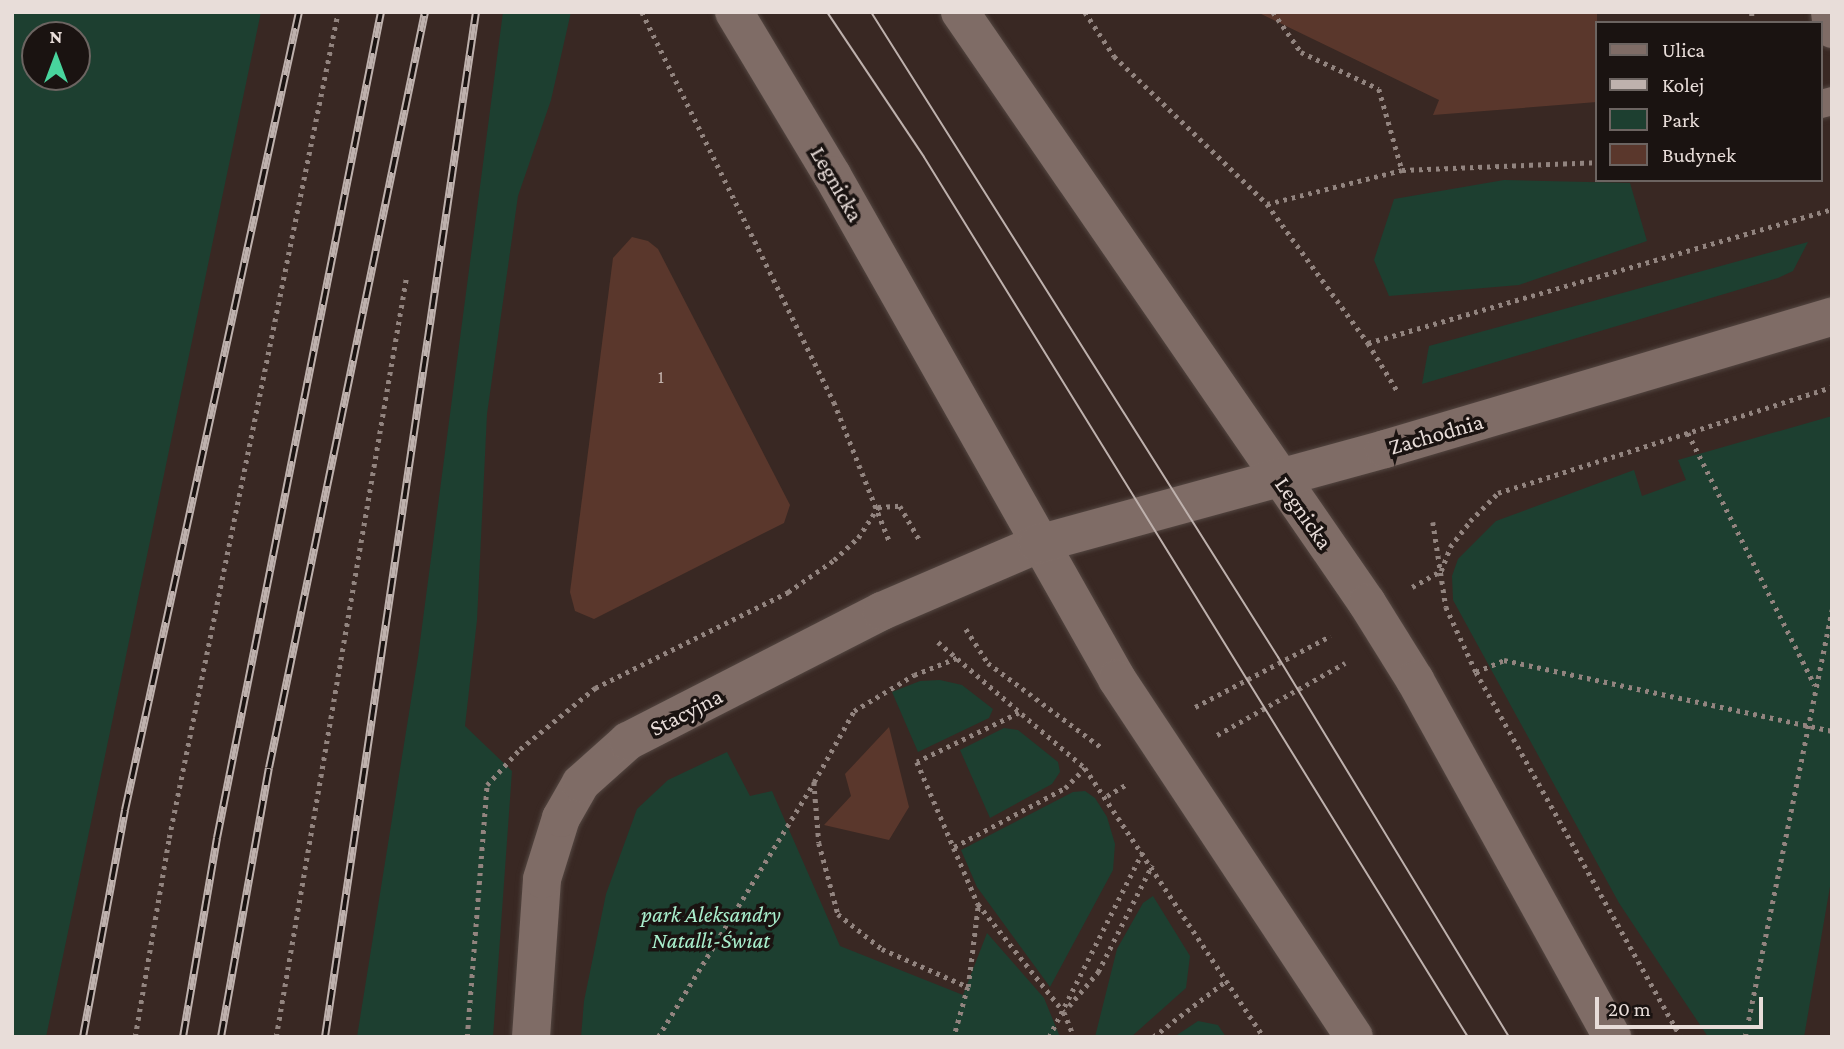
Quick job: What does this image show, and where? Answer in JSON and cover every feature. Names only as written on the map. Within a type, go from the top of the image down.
[{"type":"main road","name":"Legnicka","points":[[734,12],[832,175],[1038,544],[1117,679],[1354,1037]]},
{"type":"main road","name":"Legnicka","points":[[960,12],[1415,680],[1612,1037]]},
{"type":"main road","points":[[1830,12],[1832,29]]},
{"type":"main road","name":"Zachodnia","points":[[1038,544],[1832,317]]},
{"type":"main road","name":"Stacyjna","points":[[531,1037],[542,879],[561,818],[581,783],[603,760],[628,741],[881,611],[1038,544]]},
{"type":"path","points":[[135,1037],[169,838],[338,12]]},
{"type":"path","points":[[642,12],[834,402],[889,540]]},
{"type":"path","points":[[1085,12],[1114,56],[1267,204],[1368,343],[1398,392]]},
{"type":"path","points":[[1273,12],[1301,52],[1378,89],[1402,170]]},
{"type":"path","points":[[1267,204],[1402,170],[1596,162]]},
{"type":"path","points":[[1368,343],[1832,209]]},
{"type":"path","points":[[276,1037],[406,279]]},
{"type":"path","points":[[1416,584],[1441,571],[1450,547],[1469,521],[1499,493],[1832,387]]},
{"type":"path","points":[[1688,433],[1816,687]]},
{"type":"path","points":[[878,508],[900,506],[905,511]]},
{"type":"path","points":[[467,1037],[487,785],[520,749],[595,688],[788,592],[834,560],[859,538],[878,508]]},
{"type":"path","points":[[1433,522],[1446,607],[1476,672],[1681,1037]]},
{"type":"path","points":[[1438,612],[1446,607]]},
{"type":"path","points":[[1745,1037],[1806,726],[1832,610]]},
{"type":"path","points":[[971,639],[988,663],[1097,747],[1108,750]]},
{"type":"path","points":[[1202,704],[1325,639]]},
{"type":"path","points":[[938,642],[959,657],[1019,713],[1085,768],[1107,796],[1264,1037]]},
{"type":"path","points":[[658,1037],[814,782],[854,711],[914,675],[959,657]]},
{"type":"path","points":[[1476,672],[1504,660],[1832,731]]},
{"type":"path","points":[[1217,735],[1345,663]]},
{"type":"path","points":[[1019,713],[917,762],[978,904],[1063,1012],[1074,1037]]},
{"type":"path","points":[[954,847],[1065,788],[1085,768]]},
{"type":"path","points":[[814,782],[820,843],[838,914],[882,949],[968,987]]},
{"type":"path","points":[[1107,796],[1131,783]]},
{"type":"path","points":[[1049,1037],[1143,851]]},
{"type":"path","points":[[1063,1012],[1098,972],[1152,865]]},
{"type":"path","points":[[954,1037],[968,987],[978,904]]},
{"type":"path","points":[[1153,1037],[1227,980]]},
{"type":"green space","points":[[12,12],[261,12],[46,1037],[12,1037]]},
{"type":"green space","points":[[503,12],[571,12],[551,100],[518,196],[487,414],[477,620],[465,726],[512,771],[493,1037],[357,1037],[418,657]]},
{"type":"green space","points":[[1504,180],[1630,183],[1647,241],[1519,285],[1389,296],[1374,260],[1394,199]]},
{"type":"green space","points":[[1808,242],[1793,271],[1778,278],[1422,384],[1429,346]]},
{"type":"green space","points":[[1832,416],[1832,875],[1804,1037],[1708,1037],[1619,903],[1453,600],[1452,576],[1458,559],[1496,521],[1634,470],[1642,496],[1686,480],[1678,460]]},
{"type":"green space","points":[[940,680],[962,685],[993,709],[989,718],[918,752],[892,692],[920,681]]},
{"type":"green space","points":[[1004,728],[1018,730],[1058,762],[1060,772],[1052,784],[990,818],[960,750]]},
{"type":"green space","name":"park Aleksandry Natalli-Świat","points":[[727,752],[750,796],[772,791],[840,946],[963,995],[987,933],[1044,998],[1060,1037],[581,1037],[584,1001],[606,894],[637,809],[668,780]]},
{"type":"green space","points":[[1085,791],[1095,798],[1107,817],[1115,844],[1113,870],[1050,987],[977,887],[961,850],[1073,792]]},
{"type":"green space","points":[[1153,896],[1190,956],[1186,988],[1131,1037],[1095,1037],[1117,949],[1143,903]]},
{"type":"green space","points":[[1198,1021],[1218,1025],[1226,1037],[1174,1037]]},
{"type":"building","points":[[1257,12],[1597,12],[1596,102],[1433,115],[1439,100]]},
{"type":"building","points":[[632,237],[648,241],[658,249],[790,505],[784,523],[594,619],[575,611],[570,592],[613,258]]},
{"type":"building","points":[[889,727],[909,807],[889,840],[824,825],[851,796],[845,774]]},
{"type":"tram line","points":[[827,12],[924,157],[1468,1037]]},
{"type":"tram line","points":[[871,12],[1278,657],[1509,1037]]},
{"type":"railway","points":[[83,1037],[125,810],[299,12]]},
{"type":"railway","points":[[183,1037],[217,838],[381,12]]},
{"type":"railway","points":[[221,1037],[269,768],[425,12]]},
{"type":"railway","points":[[325,1037],[476,12]]}]
